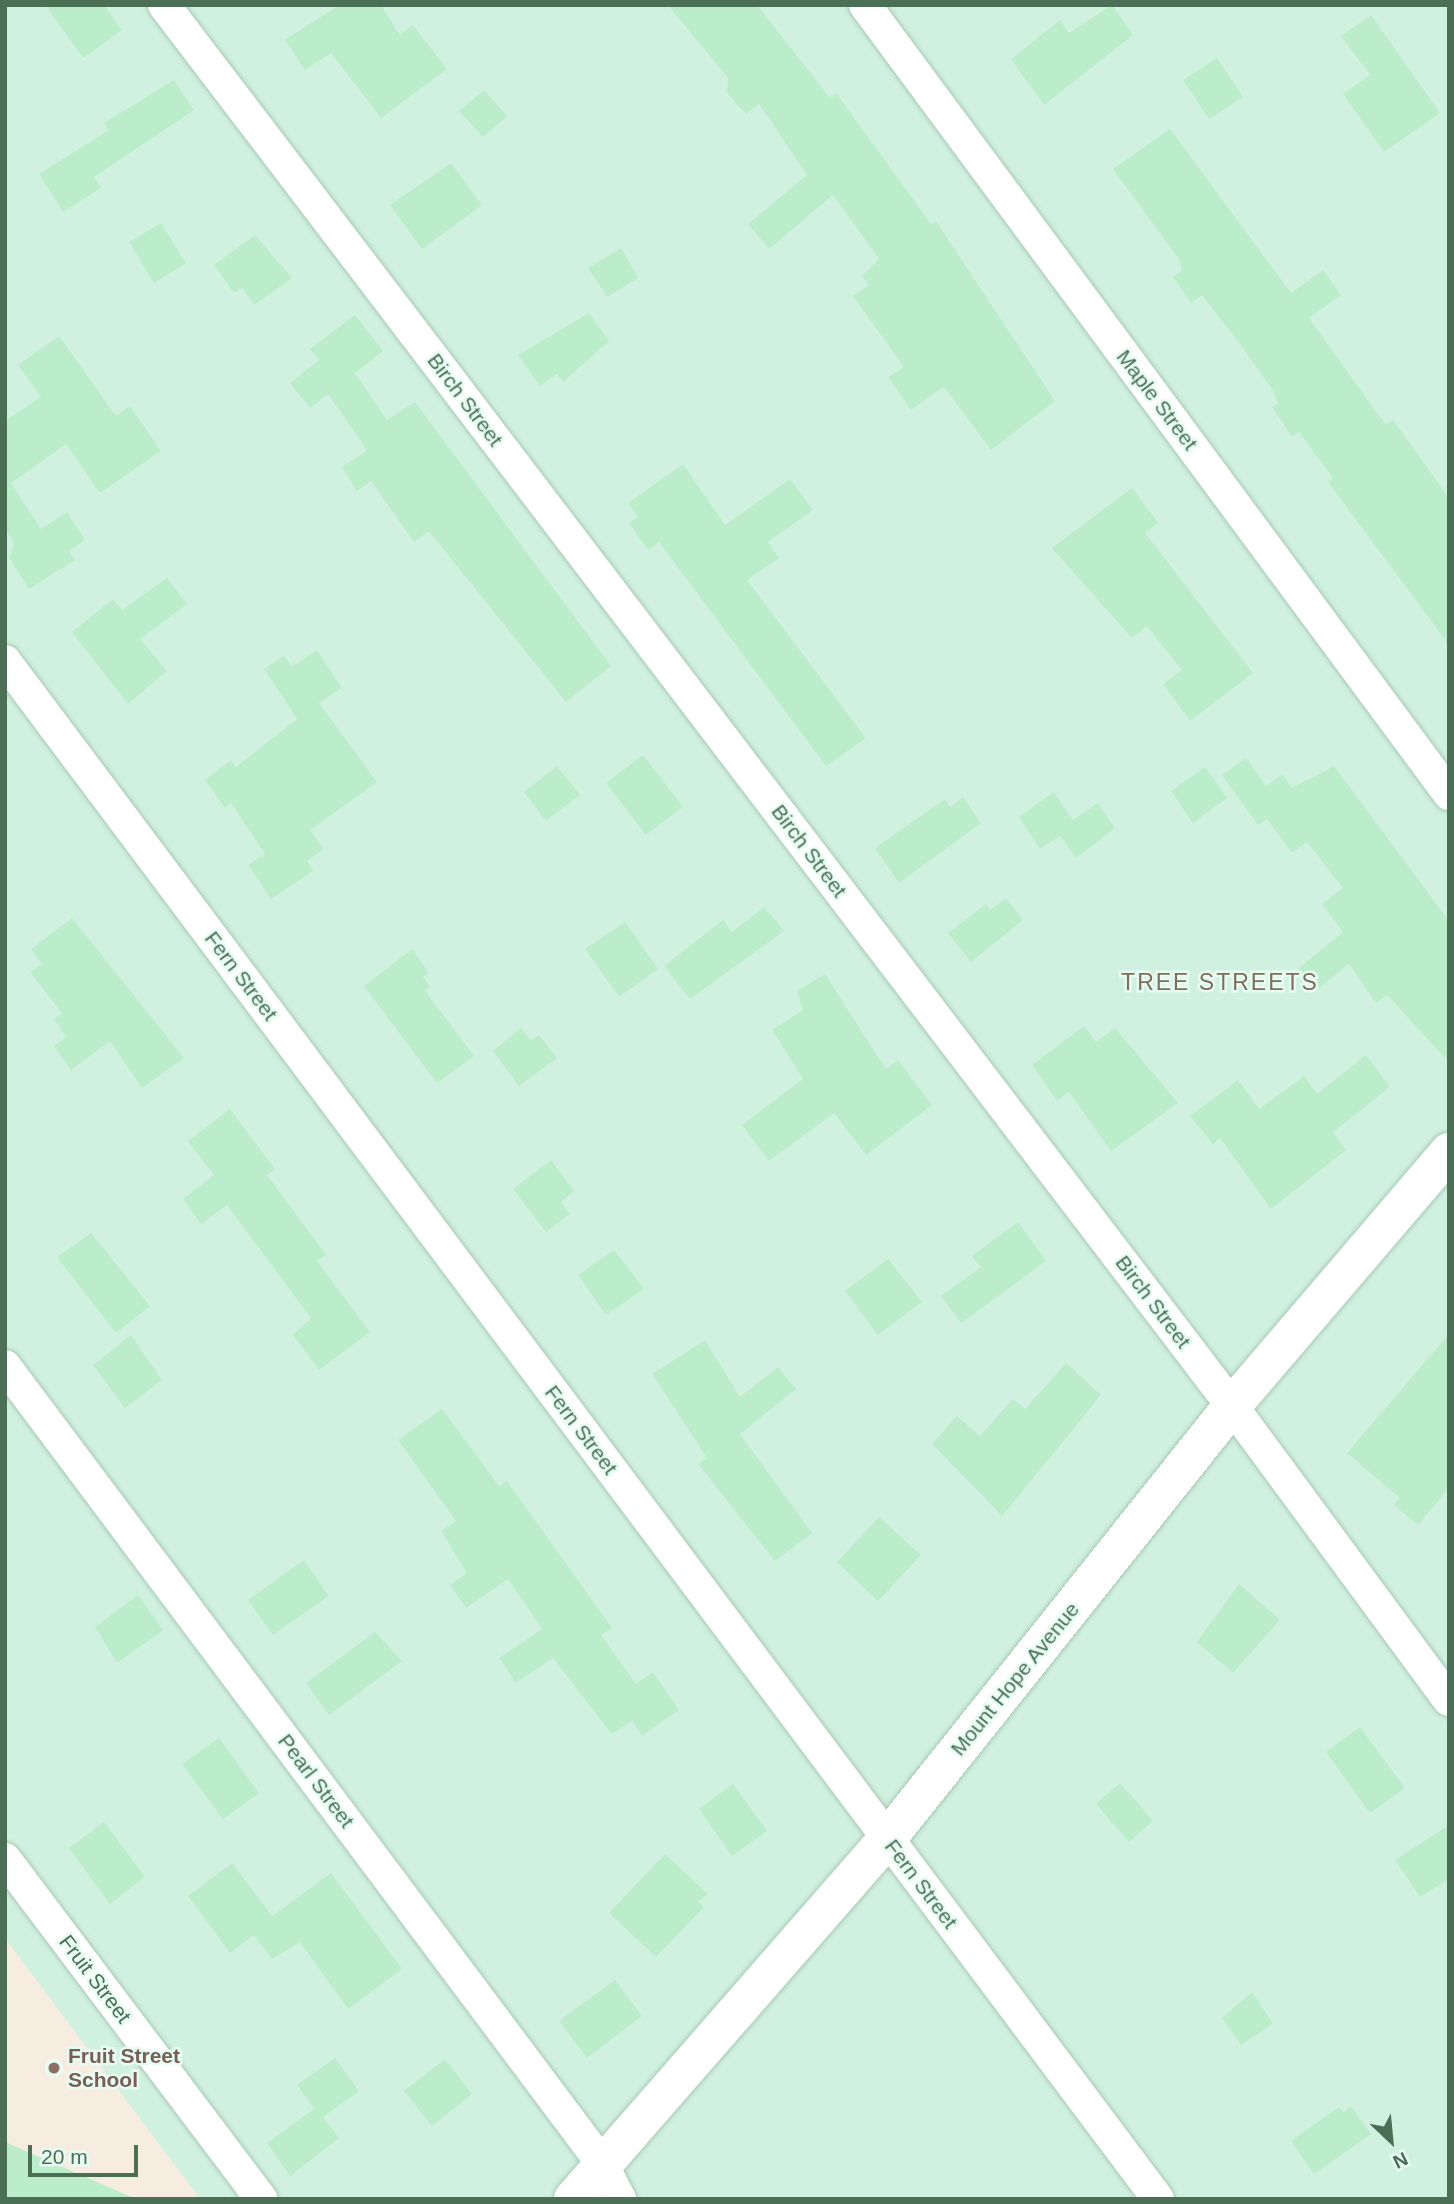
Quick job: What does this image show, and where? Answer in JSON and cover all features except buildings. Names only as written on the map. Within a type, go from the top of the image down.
[{"type":"street","name":"Birch Street","points":[[164,5],[1232,1405],[1449,1700]]},
{"type":"street","name":"Maple Street","points":[[865,5],[1449,794]]},
{"type":"street","name":"Fern Street","points":[[5,661],[1158,2199]]},
{"type":"street","name":"Mount Hope Avenue","points":[[573,2199],[601,2162],[887,1839],[1232,1405],[1449,1152]]},
{"type":"street","name":"Pearl Street","points":[[5,1366],[601,2162],[620,2199]]},
{"type":"street","name":"Fruit Street","points":[[5,1859],[261,2199]]},
{"type":"shaded area","points":[[5,5],[1449,5],[1449,2199],[5,2199]]},
{"type":"shaded area","name":"Fruit Street School","points":[[5,1938],[200,2199],[5,2199]]},
{"type":"place","name":"Fruit Street School","points":[[54,2068]]},
{"type":"district","name":"TREE STREETS","points":[[1220,982]]}]
